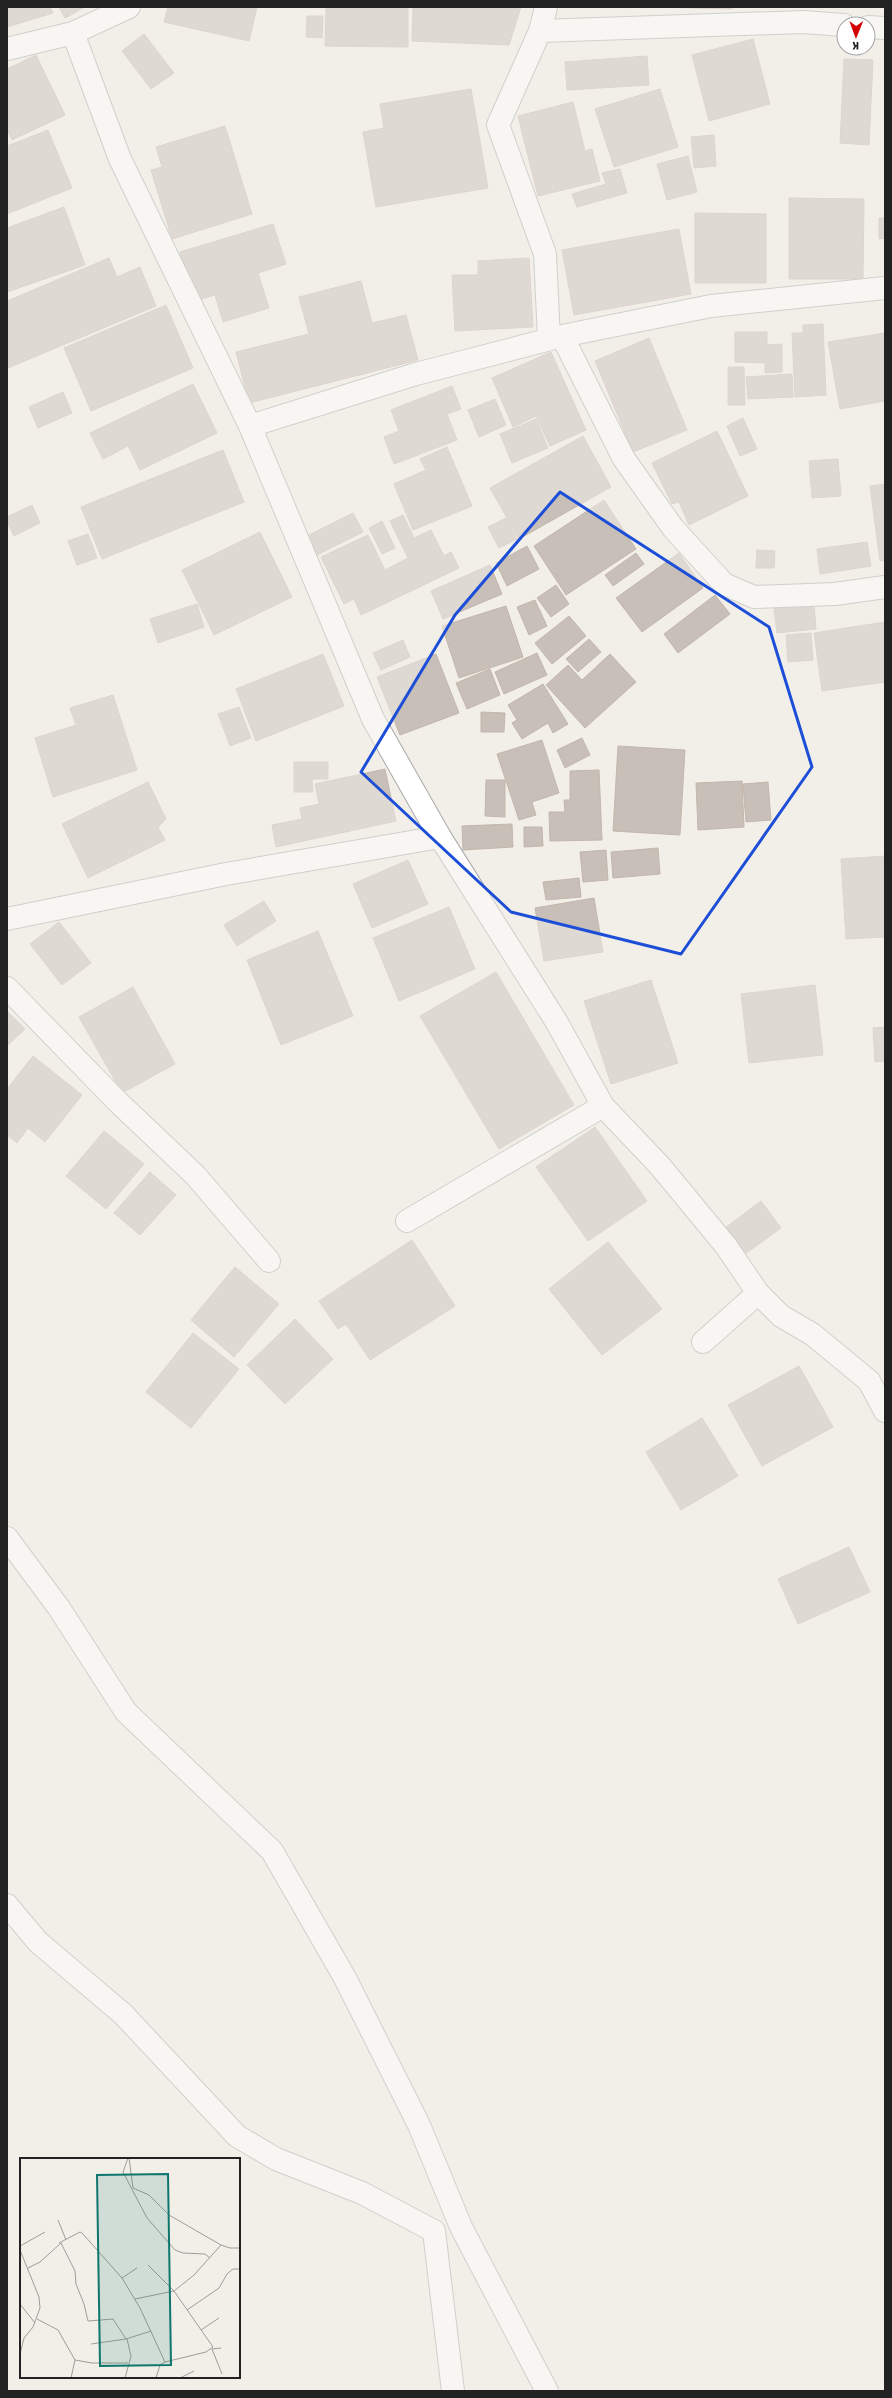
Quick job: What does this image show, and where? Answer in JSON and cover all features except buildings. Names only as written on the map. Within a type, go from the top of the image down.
[{"type":"street","points":[[7,49],[73,33],[129,7]]},
{"type":"street","points":[[546,7],[540,31],[498,125],[545,254],[556,337],[624,459],[673,528],[724,584],[754,597],[835,594],[885,587]]},
{"type":"street","points":[[540,31],[803,22],[836,24]]},
{"type":"street","points":[[73,33],[120,159],[250,426],[372,719],[440,836],[556,1021],[602,1106],[665,1172],[726,1246],[758,1293],[781,1316],[812,1334],[869,1381],[885,1411]]},
{"type":"street","points":[[250,426],[416,374],[556,337],[711,306],[885,288]]},
{"type":"street","points":[[7,919],[226,874],[440,836]]},
{"type":"street","points":[[7,988],[118,1102],[195,1175],[269,1261]]},
{"type":"street","points":[[407,1221],[602,1106]]},
{"type":"street","points":[[703,1342],[758,1293]]},
{"type":"street","points":[[7,1538],[59,1608],[126,1712],[272,1852],[345,1978],[419,2125],[461,2227],[547,2391]]},
{"type":"street","points":[[7,1905],[38,1942],[123,2014],[237,2136],[276,2159],[362,2193],[434,2231],[453,2391]]},
{"type":"highlighted area","points":[[560,492],[769,627],[812,767],[681,954],[511,912],[361,772],[455,615]]}]
